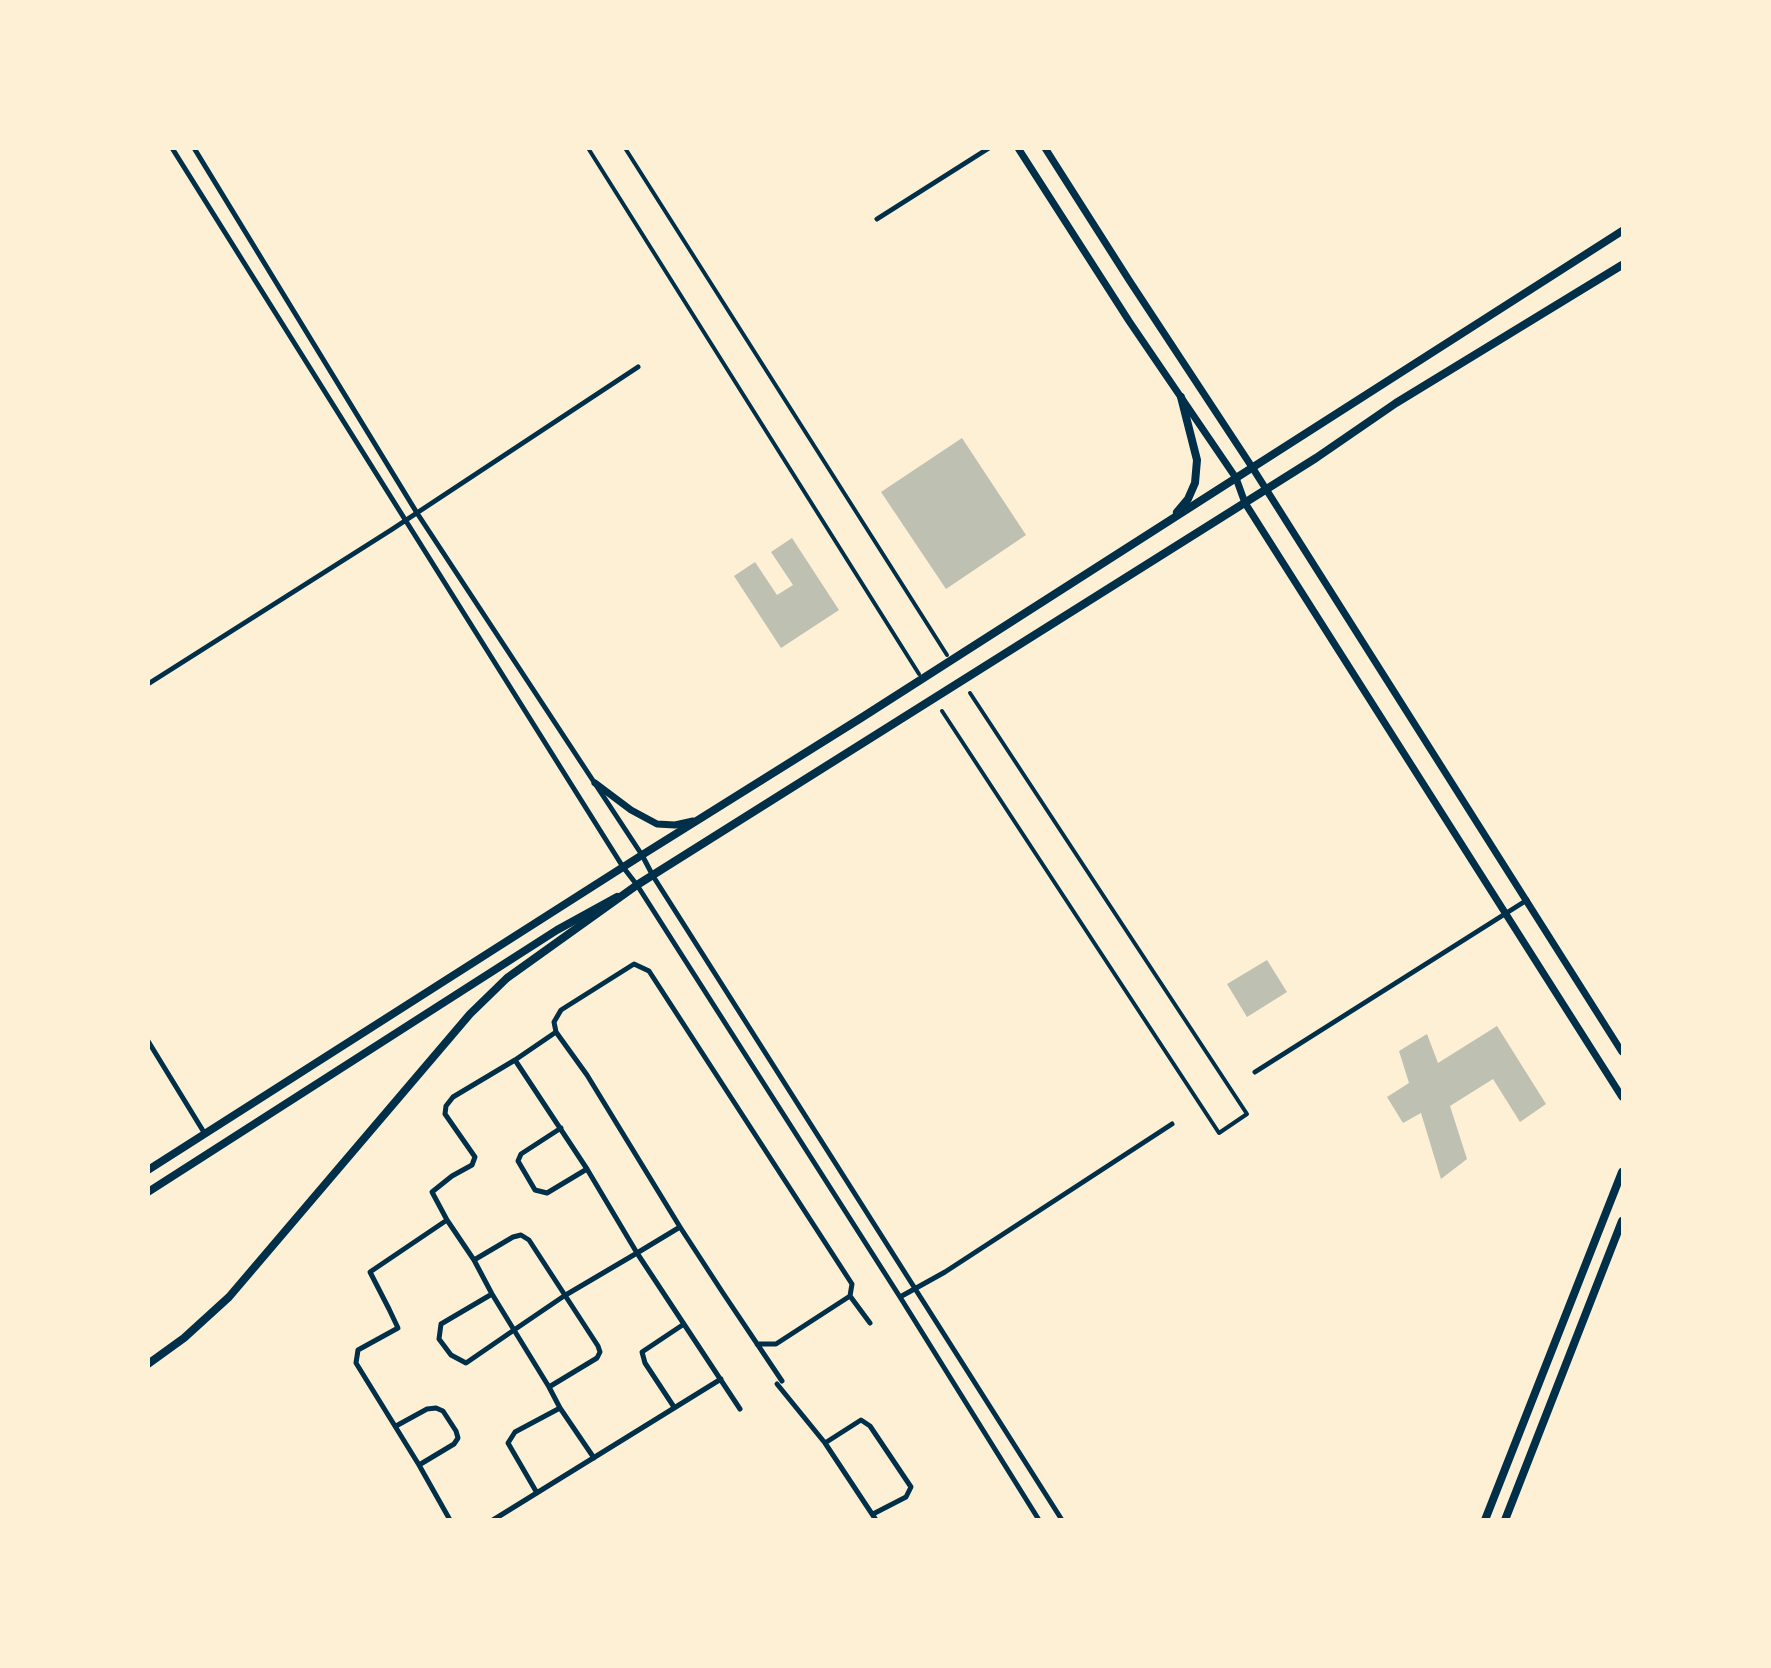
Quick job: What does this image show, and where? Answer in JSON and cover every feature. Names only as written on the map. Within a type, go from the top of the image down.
[{"type":"main road","points":[[148,1170],[1623,231]]},
{"type":"main road","points":[[148,1364],[184,1338],[229,1297],[470,1014],[507,978],[637,885],[1316,458],[1396,403],[1623,265]]},
{"type":"main road","points":[[1171,519],[1188,499],[1195,479],[1197,460],[1181,397]]},
{"type":"main road","points":[[148,1192],[557,930],[625,893]]},
{"type":"main road","points":[[1485,1520],[1623,1172]]},
{"type":"main road","points":[[1505,1520],[1623,1221]]},
{"type":"street","points":[[172,148],[623,867],[637,885],[900,1297],[1039,1520]]},
{"type":"street","points":[[194,148],[417,513],[642,855],[653,876],[1062,1520]]},
{"type":"street","points":[[588,148],[919,674]]},
{"type":"street","points":[[625,148],[947,655]]},
{"type":"street","points":[[877,219],[988,148]]},
{"type":"street","points":[[1018,148],[1120,307],[1236,478],[1245,503],[1623,1097]]},
{"type":"street","points":[[1045,148],[1252,467],[1623,1052]]},
{"type":"street","points":[[148,684],[417,513],[638,367]]},
{"type":"street","points":[[942,711],[1220,1133],[1247,1114],[970,693]]},
{"type":"street","points":[[595,783],[631,810],[657,824],[675,825],[698,820]]},
{"type":"street","points":[[1255,1072],[1527,900]]},
{"type":"street","points":[[757,1344],[776,1344],[850,1296],[852,1284],[649,971],[634,964],[561,1010],[554,1022],[556,1032],[587,1075],[680,1227],[780,1382],[875,1517],[906,1497],[911,1486],[870,1426],[861,1420],[825,1443]]},
{"type":"street","points":[[556,1032],[515,1060],[453,1096],[446,1106],[446,1114],[475,1157],[472,1165],[452,1176],[432,1192],[560,1408],[594,1458]]},
{"type":"street","points":[[148,1041],[205,1134]]},
{"type":"street","points":[[515,1060],[587,1169],[637,1253],[740,1409]]},
{"type":"street","points":[[900,1297],[980,1249],[1172,1124]]},
{"type":"street","points":[[561,1128],[521,1154],[518,1161],[536,1190],[547,1193],[587,1169]]},
{"type":"street","points":[[447,1220],[370,1272],[398,1328],[358,1350],[356,1364],[396,1426],[450,1520]]},
{"type":"street","points":[[492,1294],[441,1324],[439,1339],[451,1355],[466,1363],[564,1296],[680,1227]]},
{"type":"street","points":[[474,1260],[513,1237],[521,1235],[529,1240],[598,1346],[600,1352],[597,1358],[549,1388]]},
{"type":"street","points":[[850,1296],[870,1323]]},
{"type":"street","points":[[674,1407],[645,1363],[642,1352],[684,1324]]},
{"type":"street","points":[[493,1520],[721,1379]]},
{"type":"street","points":[[396,1426],[427,1409],[436,1408],[443,1411],[456,1431],[458,1438],[454,1444],[419,1465]]},
{"type":"street","points":[[537,1493],[508,1443],[515,1432],[560,1408]]},
{"type":"building","points":[[962,438],[1026,535],[946,589],[881,492]]},
{"type":"building","points":[[792,538],[839,610],[781,648],[734,576],[755,562],[777,595],[793,585],[771,552]]},
{"type":"building","points":[[1267,960],[1287,992],[1247,1017],[1227,984]]},
{"type":"building","points":[[1497,1026],[1546,1104],[1520,1122],[1493,1079],[1450,1106],[1467,1159],[1441,1179],[1421,1113],[1403,1123],[1387,1097],[1409,1083],[1399,1051],[1427,1034],[1438,1063]]}]
